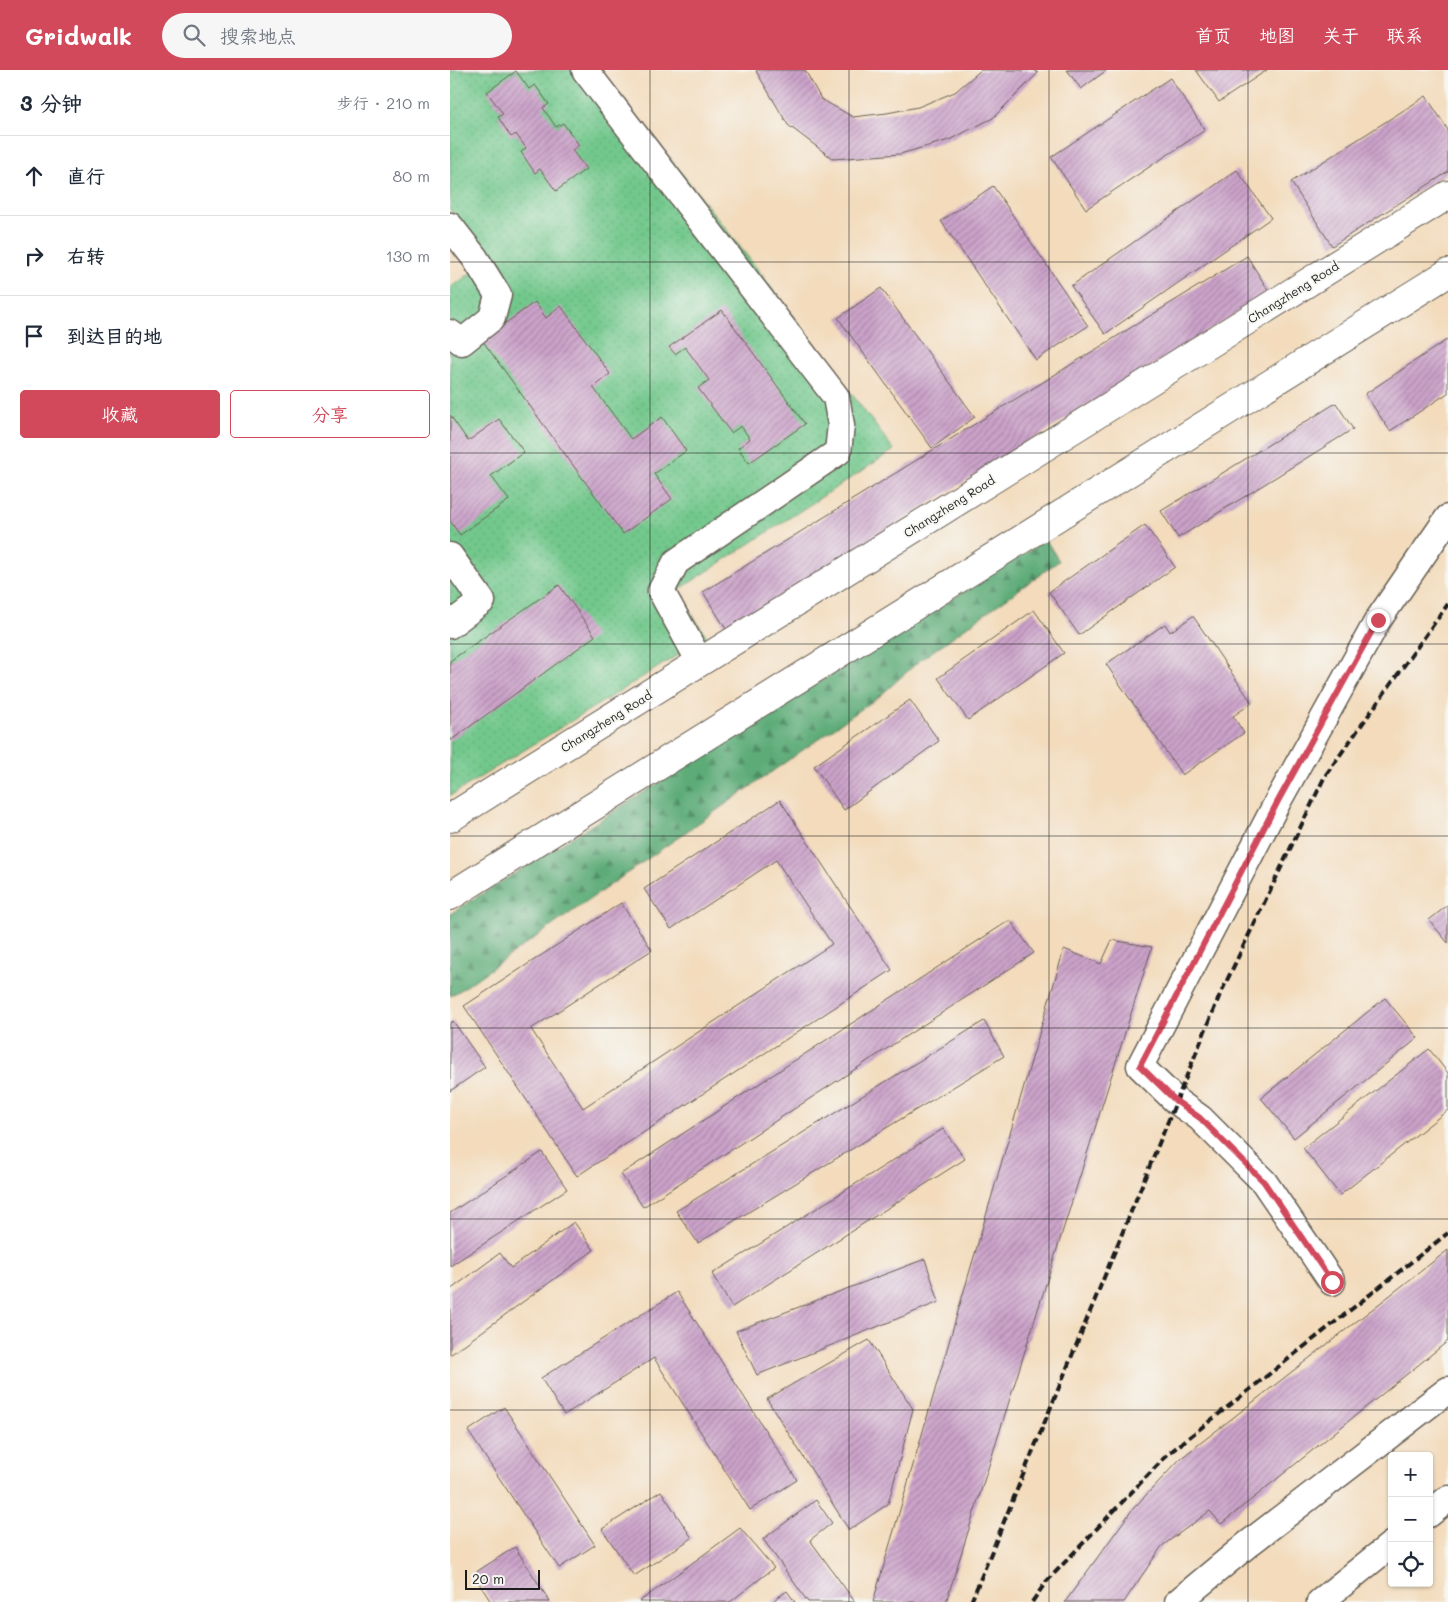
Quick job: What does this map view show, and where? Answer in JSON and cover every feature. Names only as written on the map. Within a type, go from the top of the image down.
[{"type":"main road","name":"Changzheng Road","points":[[450,818],[1448,195]]},
{"type":"main road","points":[[450,896],[1448,272]]},
{"type":"lane","points":[[585,70],[836,397],[841,425],[838,452],[676,562],[661,591],[700,662]]},
{"type":"lane","points":[[450,226],[475,258],[498,295],[492,318],[462,342],[450,333]]},
{"type":"lane","points":[[1332,1282],[1264,1182],[1200,1118],[1176,1101],[1140,1066],[1278,801],[1378,620],[1448,518]]},
{"type":"lane","points":[[450,556],[482,601],[450,625]]},
{"type":"lane","points":[[1178,1602],[1248,1544],[1448,1390]]},
{"type":"lane","points":[[1433,1511],[1448,1499]]},
{"type":"lane","points":[[1320,1602],[1388,1547]]},
{"type":"green space","points":[[450,70],[600,70],[755,266],[894,450],[677,591],[707,637],[450,796],[450,288],[489,260],[450,210]]},
{"type":"green space","points":[[1046,540],[1059,561],[919,661],[880,696],[450,996],[450,914]]},
{"type":"building","points":[[805,70],[821,99],[853,117],[918,107],[955,92],[981,70],[1034,70],[1038,73],[993,118],[949,140],[900,154],[833,159],[788,125],[756,71]]},
{"type":"building","points":[[1067,70],[1107,70],[1081,89]]},
{"type":"building","points":[[1196,70],[1267,70],[1219,102]]},
{"type":"building","points":[[516,71],[529,89],[535,85],[549,104],[543,108],[556,127],[563,123],[579,145],[572,150],[586,169],[556,191],[540,169],[535,173],[521,152],[526,148],[516,134],[511,137],[498,117],[503,114],[487,92]]},
{"type":"building","points":[[1170,78],[1205,130],[1086,209],[1051,157]]},
{"type":"building","points":[[1426,96],[1448,130],[1448,172],[1332,246],[1291,182]]},
{"type":"building","points":[[1237,170],[1271,218],[1105,334],[1071,286]]},
{"type":"building","points":[[993,186],[1088,326],[1036,360],[941,221]]},
{"type":"building","points":[[1247,256],[1270,293],[726,629],[703,592]]},
{"type":"building","points":[[881,288],[975,417],[932,448],[838,318]]},
{"type":"building","points":[[535,302],[546,318],[561,306],[610,374],[593,387],[631,439],[662,417],[686,451],[654,474],[672,499],[623,534],[482,340]]},
{"type":"building","points":[[722,310],[805,424],[749,463],[738,448],[750,439],[741,426],[731,433],[698,388],[709,380],[685,347],[675,354],[669,347]]},
{"type":"building","points":[[1448,339],[1448,393],[1390,431],[1365,394]]},
{"type":"building","points":[[1336,403],[1353,429],[1178,538],[1161,511]]},
{"type":"building","points":[[450,415],[468,441],[499,419],[524,452],[491,476],[509,500],[460,535],[450,521]]},
{"type":"building","points":[[1145,525],[1175,567],[1079,635],[1049,592]]},
{"type":"building","points":[[559,585],[595,636],[450,741],[450,661]]},
{"type":"building","points":[[1034,610],[1064,653],[968,720],[938,678]]},
{"type":"building","points":[[1193,616],[1252,703],[1233,716],[1244,733],[1182,775],[1106,664],[1165,624],[1170,632]]},
{"type":"building","points":[[910,700],[939,741],[844,810],[814,766]]},
{"type":"building","points":[[780,800],[892,970],[577,1176],[464,1006],[621,903],[652,950],[531,1029],[583,1108],[832,944],[776,860],[671,929],[644,889]]},
{"type":"building","points":[[1448,905],[1448,943],[1429,920]]},
{"type":"building","points":[[1010,920],[1034,953],[643,1207],[621,1174]]},
{"type":"building","points":[[1112,940],[1152,947],[946,1602],[873,1602],[1064,949],[1101,964]]},
{"type":"building","points":[[1385,998],[1418,1038],[1294,1138],[1261,1098]]},
{"type":"building","points":[[453,1021],[485,1067],[450,1091],[450,1023]]},
{"type":"building","points":[[984,1021],[1004,1056],[698,1243],[676,1211]]},
{"type":"building","points":[[1429,1049],[1448,1073],[1448,1110],[1340,1195],[1303,1148]]},
{"type":"building","points":[[943,1129],[965,1159],[732,1307],[712,1274]]},
{"type":"building","points":[[542,1152],[567,1189],[450,1266],[450,1213]]},
{"type":"building","points":[[574,1222],[594,1250],[450,1355],[450,1290],[500,1253],[511,1268]]},
{"type":"building","points":[[1448,1250],[1448,1341],[1221,1524],[1210,1511],[1162,1546],[1124,1602],[1065,1602],[1132,1510],[1180,1459]]},
{"type":"building","points":[[925,1259],[939,1302],[757,1375],[736,1331]]},
{"type":"building","points":[[677,1292],[797,1480],[750,1510],[654,1358],[564,1415],[541,1378]]},
{"type":"building","points":[[869,1340],[913,1409],[888,1504],[849,1530],[767,1399]]},
{"type":"building","points":[[504,1407],[595,1545],[559,1568],[468,1431]]},
{"type":"building","points":[[661,1491],[692,1538],[634,1576],[602,1529]]},
{"type":"building","points":[[816,1500],[832,1523],[810,1540],[855,1602],[808,1602],[763,1539]]},
{"type":"building","points":[[740,1528],[774,1568],[730,1602],[639,1602]]},
{"type":"building","points":[[515,1547],[550,1602],[491,1602],[473,1574]]},
{"type":"building","points":[[787,1591],[795,1602],[771,1602]]},
{"type":"railway","points":[[971,1602],[1219,997],[1325,776],[1448,604]]},
{"type":"railway","points":[[1032,1602],[1046,1582],[1168,1454],[1448,1233]]},
{"type":"route","points":[[1332,1282],[1264,1182],[1200,1118],[1176,1101],[1140,1066],[1278,801],[1378,620]]}]
